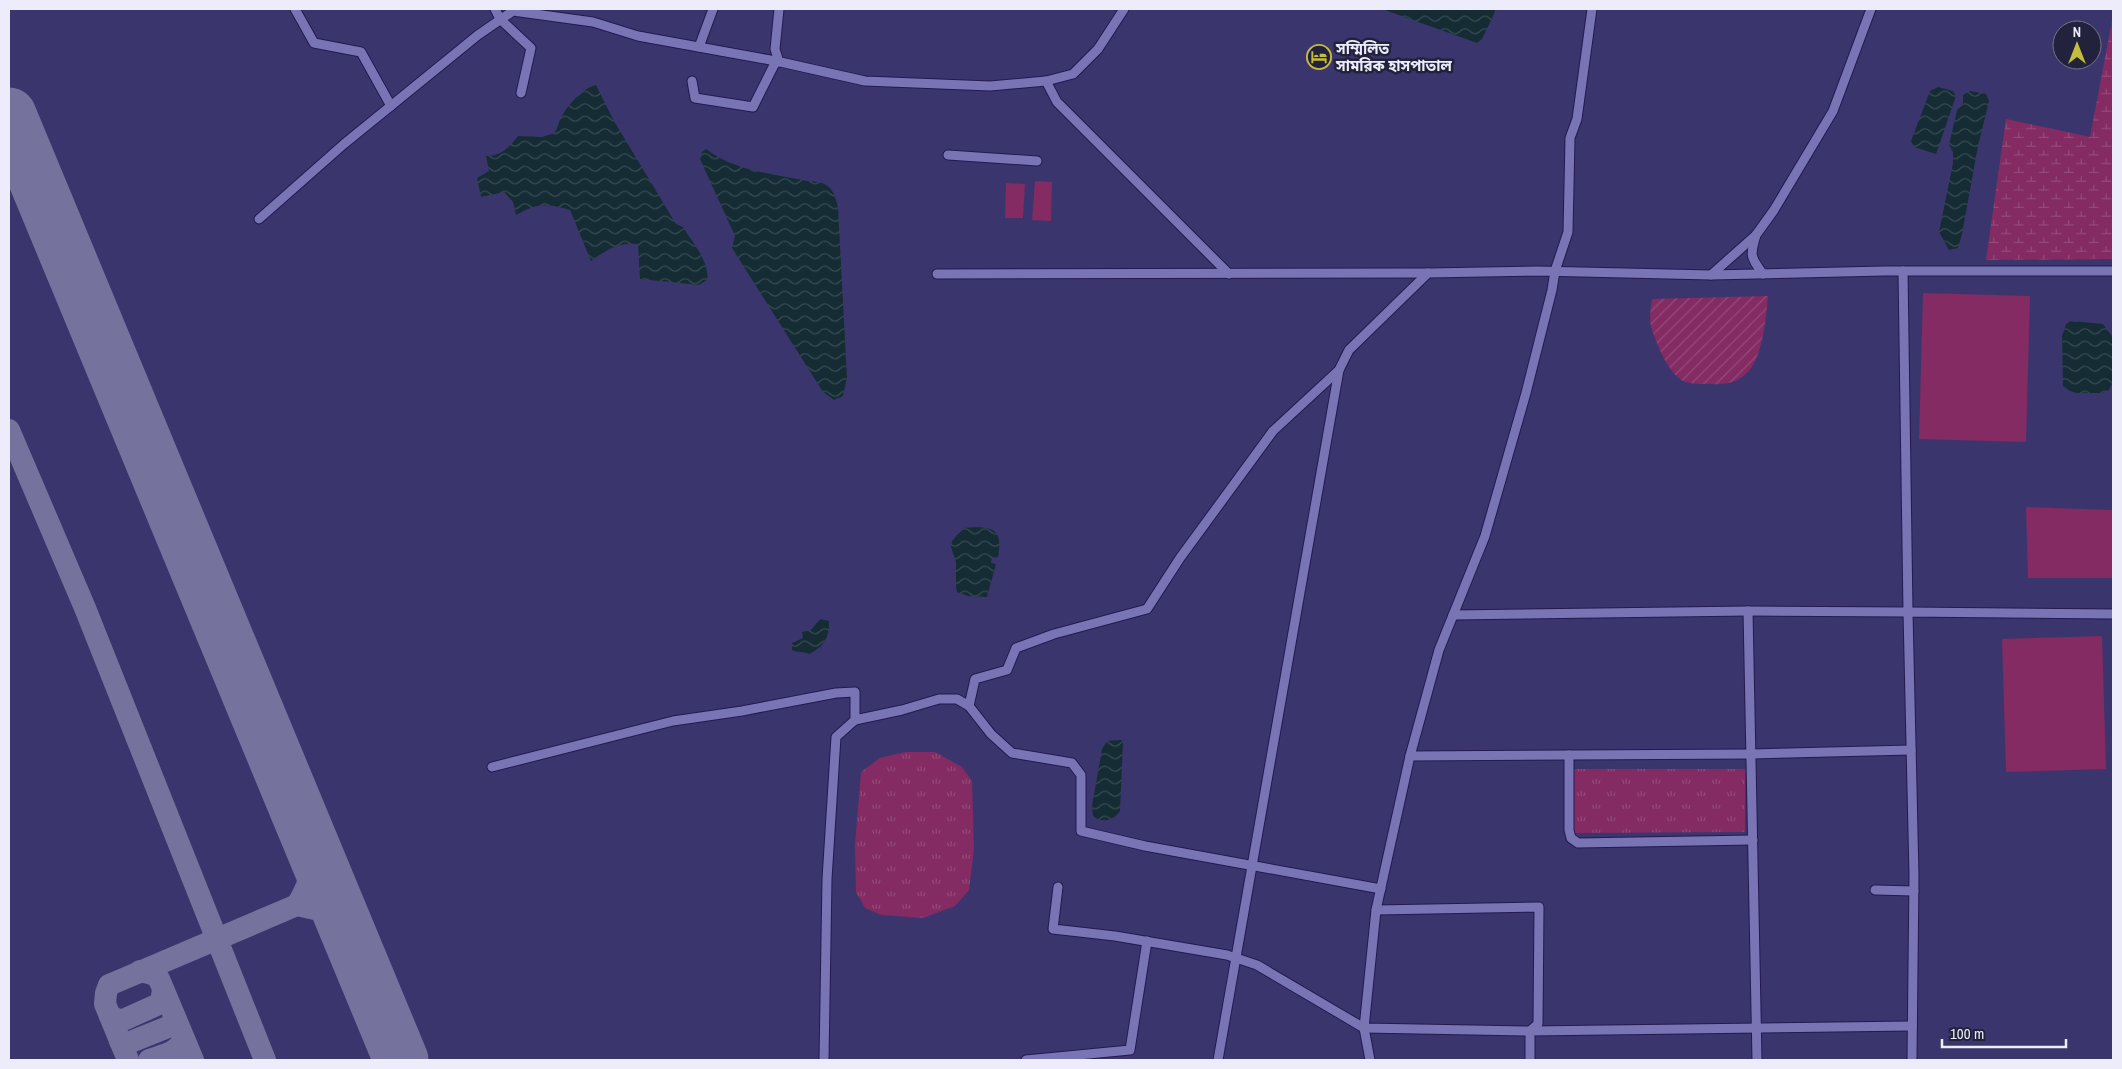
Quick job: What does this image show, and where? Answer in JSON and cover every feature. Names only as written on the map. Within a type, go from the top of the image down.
[{"type":"street","points":[[294,9],[314,43],[361,52],[391,106]]},
{"type":"street","points":[[495,9],[500,19],[531,48],[522,92]]},
{"type":"street","points":[[699,47],[713,9]]},
{"type":"street","points":[[692,82],[695,98],[753,107],[777,62],[775,49],[779,9]]},
{"type":"street","points":[[259,219],[391,106],[500,19],[513,12],[593,22],[638,36],[777,62],[865,81],[990,86],[1046,81],[1073,74],[1098,49],[1124,9]]},
{"type":"street","points":[[1370,1060],[1364,1028],[1376,910],[1410,756],[1440,650],[1485,536],[1526,394],[1555,271],[1568,232],[1570,138],[1577,119],[1592,9]]},
{"type":"street","points":[[1712,275],[1756,235],[1774,210],[1833,111],[1871,9]]},
{"type":"street","points":[[1046,81],[1057,102],[1229,274]]},
{"type":"street","points":[[948,156],[1037,160]]},
{"type":"street","points":[[1756,235],[1750,253],[1762,274]]},
{"type":"street","points":[[937,274],[1555,271],[1712,275],[1903,272],[2113,272]]},
{"type":"street","points":[[1903,272],[1914,891],[1912,1060]]},
{"type":"street","points":[[1218,1060],[1339,370],[1349,350],[1428,273]]},
{"type":"street","points":[[969,706],[975,679],[1007,670],[1016,648],[1054,634],[1147,609],[1180,558],[1273,431],[1339,370]]},
{"type":"street","points":[[1453,615],[1748,611],[2113,614]]},
{"type":"street","points":[[1748,611],[1757,1060]]},
{"type":"street","points":[[492,767],[673,721],[742,711],[836,693],[855,692],[855,720]]},
{"type":"street","points":[[824,1060],[827,879],[836,737],[855,720],[902,710],[939,699],[957,699],[969,706],[991,734],[1012,753],[1072,763],[1080,775],[1081,831],[1145,846],[1381,889]]},
{"type":"street","points":[[1410,756],[1752,754],[1911,750]]},
{"type":"street","points":[[1569,755],[1569,830],[1572,838],[1578,843],[1753,840]]},
{"type":"street","points":[[1058,887],[1053,929],[1147,941],[1227,955],[1257,966],[1364,1028],[1530,1031],[1912,1026]]},
{"type":"street","points":[[1875,890],[1914,891]]},
{"type":"street","points":[[1376,910],[1539,908],[1538,1024],[1530,1031],[1530,1060]]},
{"type":"street","points":[[1128,1060],[1147,941]]},
{"type":"street","points":[[1026,1060],[1130,1050]]},
{"type":"green space","points":[[2112,21],[2113,259],[1986,260],[2006,119],[2090,137]]},
{"type":"green space","points":[[1035,181],[1052,182],[1051,221],[1032,220]]},
{"type":"green space","points":[[1006,183],[1025,184],[1023,218],[1005,218]]},
{"type":"green space","points":[[1923,293],[2030,296],[2026,442],[1919,439]]},
{"type":"green space","points":[[1768,296],[1765,325],[1760,346],[1753,365],[1748,372],[1736,380],[1718,384],[1690,383],[1677,377],[1667,364],[1651,326],[1652,299]]},
{"type":"green space","points":[[2026,507],[2113,510],[2113,578],[2028,578]]},
{"type":"green space","points":[[2102,636],[2106,769],[2006,772],[2002,639]]},
{"type":"green space","points":[[905,752],[935,752],[962,767],[972,781],[974,848],[969,890],[955,906],[923,918],[881,915],[865,908],[856,892],[855,845],[861,772],[880,758]]},
{"type":"green space","points":[[1572,769],[1745,769],[1745,832],[1573,833]]},
{"type":"water","points":[[1382,9],[1494,9],[1495,12],[1482,39],[1477,43]]},
{"type":"water","points":[[596,85],[614,121],[676,224],[683,227],[703,259],[706,266],[707,280],[699,285],[640,279],[638,244],[618,246],[607,250],[591,261],[570,210],[542,205],[530,208],[516,215],[513,202],[504,192],[481,197],[477,178],[489,171],[486,156],[496,155],[504,150],[518,136],[542,137],[555,133],[562,116],[573,101],[586,89]]},
{"type":"water","points":[[1938,87],[1953,91],[1956,96],[1936,154],[1914,147],[1911,141],[1930,91]]},
{"type":"water","points":[[1970,91],[1986,94],[1989,101],[1978,146],[1962,234],[1958,248],[1949,250],[1939,232],[1953,163],[1953,152],[1949,145],[1957,110],[1963,103],[1963,95]]},
{"type":"water","points":[[706,149],[742,167],[768,174],[825,184],[832,190],[838,207],[847,378],[843,396],[834,400],[823,392],[732,248],[735,236],[700,159],[702,152]]},
{"type":"water","points":[[2071,321],[2103,324],[2112,336],[2113,381],[2109,390],[2102,393],[2077,393],[2063,386],[2062,336],[2066,324]]},
{"type":"water","points":[[963,528],[988,528],[997,534],[999,540],[998,558],[992,557],[991,563],[996,564],[987,597],[968,596],[957,592],[956,562],[951,547],[952,541]]},
{"type":"water","points":[[820,619],[829,621],[827,637],[822,645],[809,654],[792,650],[792,643],[803,638],[802,632],[811,630]]},
{"type":"water","points":[[1121,740],[1123,742],[1120,811],[1111,819],[1100,820],[1093,816],[1092,806],[1102,749],[1107,741]]},
{"type":"taxiway","points":[[9,154],[33,174]]},
{"type":"taxiway","points":[[9,430],[85,608],[265,1060]]},
{"type":"taxiway","points":[[128,1060],[105,1004],[109,985],[297,905],[309,879],[314,851]]},
{"type":"taxiway","points":[[297,905],[324,911],[348,933]]},
{"type":"taxiway","points":[[140,971],[153,974],[159,979],[193,1060]]},
{"type":"taxiway","points":[[110,1016],[121,1021],[161,1003],[163,989]]},
{"type":"taxiway","points":[[120,1041],[128,1043],[168,1027],[172,1024],[174,1015]]},
{"type":"taxiway","points":[[149,1060],[174,1050],[183,1038]]},
{"type":"runway","points":[[9,115],[401,1060]]},
{"type":"place","name":"সম্মিলিত সামরিক হাসপাতাল","points":[[1319,57]]}]
